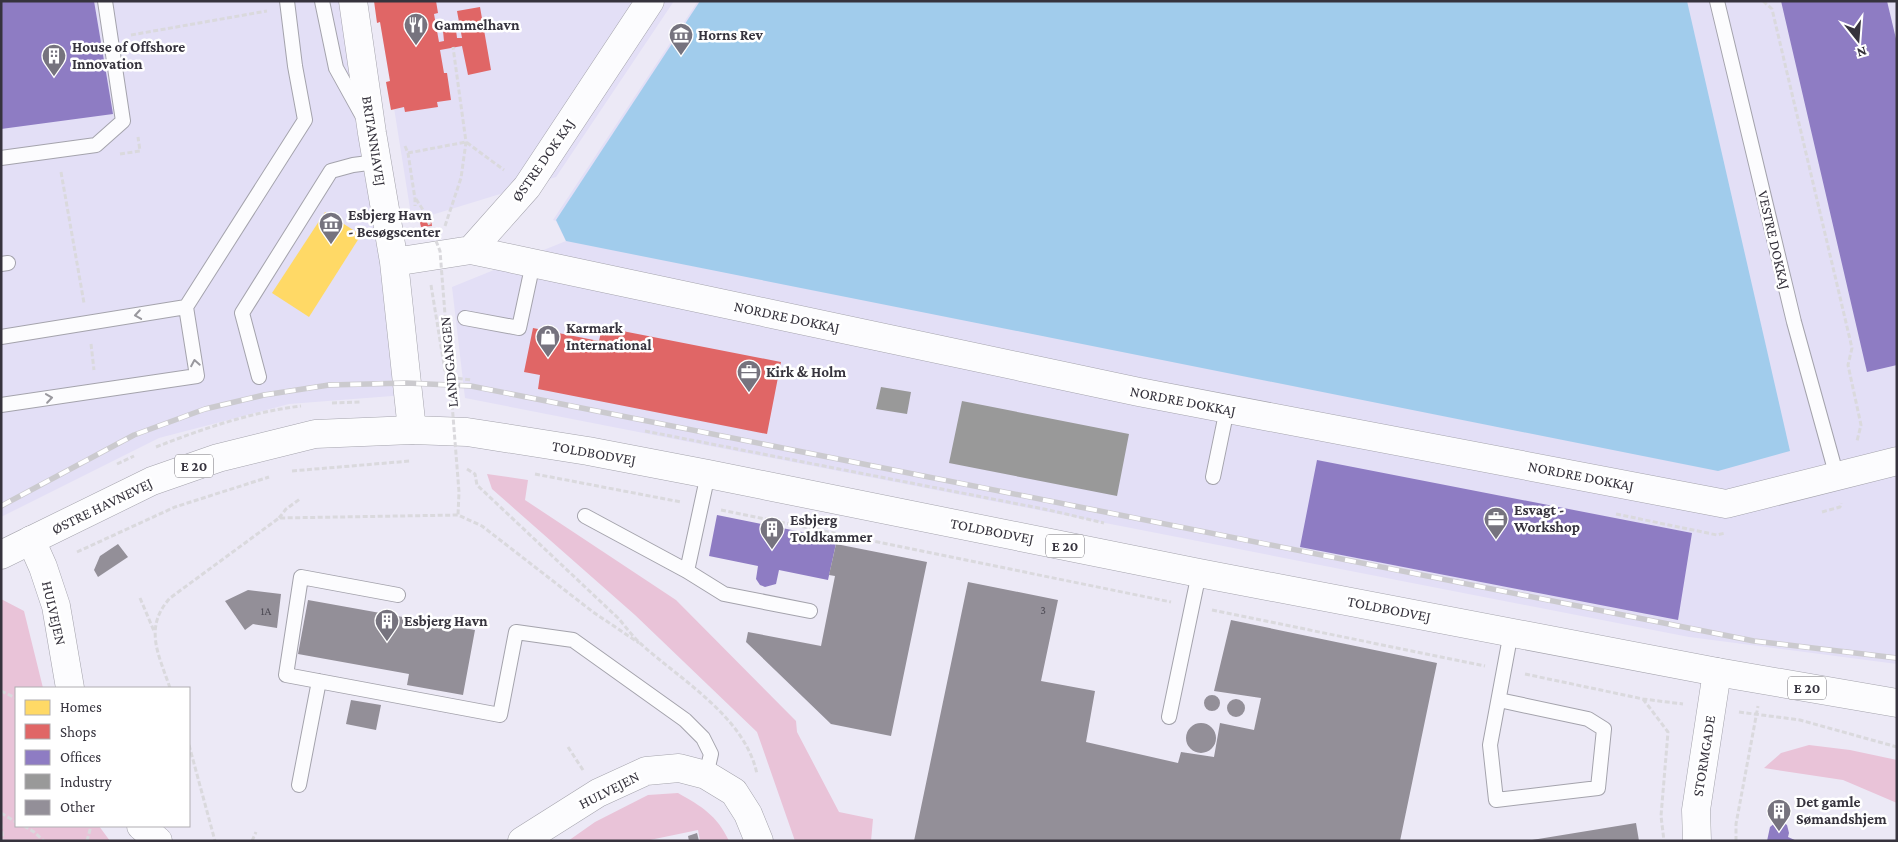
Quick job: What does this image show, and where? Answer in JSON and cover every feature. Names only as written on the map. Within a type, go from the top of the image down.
[{"type":"street","name":"BRITANNIAVEJ","points":[[353,1],[376,162],[394,262],[412,430]]},
{"type":"street","name":"ØSTRE DOK KAJ","points":[[471,250],[527,187],[650,1]]},
{"type":"street","name":"NORDRE DOKKAJ","points":[[471,250],[1139,392],[1726,504],[1897,461]]},
{"type":"street","points":[[394,262],[471,250]]},
{"type":"street","name":"TOLDBODVEJ","points":[[412,430],[467,432],[588,451],[1199,573],[1717,672]]},
{"type":"street","name":"ØSTRE HAVNEVEJ","points":[[1,555],[152,481],[218,458],[315,434],[412,430]]},
{"type":"street","name":"HULVEJEN","points":[[31,540],[43,567],[56,606],[70,687]]},
{"type":"street","name":"E 20","points":[[1717,672],[1897,703]]},
{"type":"street","name":"STORMGADE","points":[[1698,841],[1696,810],[1717,672]]},
{"type":"street","name":"HULVEJEN","points":[[522,841],[598,793],[646,771],[679,768],[706,775],[734,792],[748,814],[759,841]]},
{"type":"street","points":[[142,827],[158,841]]},
{"type":"lane","points":[[1,158],[96,145],[123,121],[105,1]]},
{"type":"lane","points":[[322,1],[336,68],[372,133]]},
{"type":"lane","name":"VESTRE DOKKAJ","points":[[1717,1],[1794,322],[1843,475]]},
{"type":"lane","points":[[1,405],[197,376],[186,307],[305,120],[288,8]]},
{"type":"lane","points":[[259,376],[242,313],[331,171],[353,165],[376,162]]},
{"type":"lane","points":[[465,318],[519,328],[533,263]]},
{"type":"lane","points":[[1,337],[186,307]]},
{"type":"lane","points":[[1214,477],[1227,409]]},
{"type":"lane","points":[[687,571],[708,474]]},
{"type":"lane","points":[[585,516],[687,571],[724,594],[810,612]]},
{"type":"lane","points":[[1169,717],[1199,573]]},
{"type":"lane","points":[[398,595],[301,577],[286,675],[500,715],[516,632],[573,640],[691,726],[703,738],[710,754],[706,775]]},
{"type":"lane","points":[[1499,700],[1588,719],[1604,728],[1598,788],[1496,800],[1490,744],[1510,632]]},
{"type":"lane","points":[[299,785],[318,681]]},
{"type":"path","points":[[1763,1],[1772,9],[1852,348],[1848,365],[1861,425],[1843,475],[1840,507],[1821,512]]},
{"type":"path","points":[[125,36],[265,10],[288,8]]},
{"type":"path","points":[[132,26],[135,42]]},
{"type":"path","points":[[446,225],[461,178],[466,142],[453,47]]},
{"type":"path","points":[[113,155],[140,150],[137,133]]},
{"type":"path","points":[[408,153],[466,142],[527,187]]},
{"type":"path","points":[[59,165],[88,323],[95,373]]},
{"type":"path","name":"LANDGANGEN","points":[[415,198],[425,213],[440,251],[460,492],[458,515]]},
{"type":"path","points":[[286,472],[417,460]]},
{"type":"path","points":[[456,461],[466,461]]},
{"type":"path","points":[[467,469],[475,474],[477,485],[618,618],[639,643]]},
{"type":"path","points":[[531,473],[701,506],[1643,699],[1800,720],[1897,747]]},
{"type":"path","points":[[43,567],[175,507],[277,474]]},
{"type":"path","points":[[279,518],[286,509],[300,499]]},
{"type":"path","points":[[1610,513],[1717,535],[1726,533]]},
{"type":"path","points":[[140,598],[154,632]]},
{"type":"path","points":[[1736,841],[1736,824],[1762,680]]},
{"type":"path","points":[[1,691],[15,698]]},
{"type":"path","points":[[1643,699],[1668,732],[1661,816],[1664,841]]},
{"type":"path","points":[[190,749],[215,841]]},
{"type":"path","points":[[1,813],[15,821]]},
{"type":"path","points":[[1,824],[3,841]]},
{"type":"path","points":[[26,827],[44,841]]},
{"type":"path","points":[[86,841],[91,827]]},
{"type":"path","points":[[252,841],[256,832]]},
{"type":"shaded area","points":[[1,1],[340,1],[405,395],[289,404],[159,438],[1,517]]},
{"type":"shaded area","points":[[377,1],[674,1],[556,177],[412,221]]},
{"type":"shaded area","points":[[698,1],[1897,1],[1897,664],[1689,637],[465,398],[452,287],[566,241],[556,221],[553,220]]},
{"type":"shaded area","points":[[487,474],[528,480],[525,500],[676,600],[796,721],[797,732],[839,812],[873,819],[871,841],[795,841],[757,732],[635,615],[492,489]]},
{"type":"shaded area","points":[[1,599],[24,611],[43,687],[15,687],[15,827],[100,827],[110,841],[1,841]]},
{"type":"shaded area","points":[[1809,745],[1850,750],[1897,760],[1897,803],[1843,780],[1764,768],[1781,753]]},
{"type":"shaded area","points":[[678,793],[708,812],[719,824],[729,841],[700,841],[698,830],[645,841],[568,841],[595,822],[648,795]]},
{"type":"water","points":[[700,1],[1687,1],[1790,451],[1718,471],[566,241],[556,220]]},
{"type":"building: Homes","points":[[325,212],[361,235],[309,317],[272,293]]},
{"type":"building: Shops","points":[[374,1],[436,1],[438,13],[434,14],[439,42],[444,41],[443,31],[450,27],[456,30],[457,38],[462,38],[457,11],[480,7],[491,70],[468,75],[462,46],[440,50],[444,73],[447,73],[451,100],[437,102],[438,107],[405,112],[404,107],[391,110],[386,82],[390,81],[380,22],[377,23]]},
{"type":"building: Shops","points":[[430,212],[432,226],[421,227],[418,214]]},
{"type":"building: Shops","points":[[602,327],[781,362],[767,434],[538,389],[540,375],[524,372],[533,328],[599,341]]},
{"type":"building: Offices","name":"House of Offshore Innovation","points":[[1,1],[94,1],[113,114],[1,129]]},
{"type":"building: Offices","points":[[1781,1],[1887,1],[1897,43],[1897,365],[1867,372]]},
{"type":"building: Offices","name":"Esvagt - Workshop","points":[[1317,460],[1692,533],[1678,620],[1300,547]]},
{"type":"building: Offices","name":"Esbjerg Toldkammer","points":[[717,515],[837,539],[828,580],[779,570],[776,584],[765,587],[760,585],[756,579],[758,566],[709,556]]},
{"type":"building: Offices","name":"Det gamle Sømandshjem","points":[[1776,822],[1787,825],[1788,837],[1797,841],[1767,841],[1770,827]]},
{"type":"building: Industry","points":[[881,387],[911,392],[907,414],[876,409]]},
{"type":"building: Industry","points":[[962,401],[1129,434],[1117,496],[949,463]]},
{"type":"building: Other","points":[[118,544],[128,557],[98,577],[94,570],[100,556]]},
{"type":"building: Other","points":[[836,544],[927,562],[891,736],[831,724],[746,642],[748,632],[821,646],[835,576],[829,575]]},
{"type":"building: Other","points":[[968,582],[1058,600],[1041,681],[1095,691],[1086,742],[1178,763],[1181,752],[1214,757],[1220,723],[1254,730],[1261,698],[1214,691],[1231,620],[1437,663],[1400,841],[914,841]]},
{"type":"building: Other","points":[[248,590],[281,594],[277,628],[253,624],[245,630],[225,601]]},
{"type":"building: Other","name":"Esbjerg Havn","points":[[308,600],[475,630],[463,695],[407,685],[409,674],[298,654]]},
{"type":"building: Other","points":[[1209,695],[1215,695],[1220,700],[1218,709],[1209,711],[1204,706],[1204,700]]},
{"type":"building: Other","points":[[1236,699],[1242,702],[1245,708],[1242,714],[1236,717],[1230,714],[1227,708],[1230,702]]},
{"type":"building: Other","points":[[351,700],[381,705],[376,730],[346,724]]},
{"type":"building: Other","points":[[1201,723],[1212,727],[1216,738],[1212,749],[1201,753],[1190,749],[1186,738],[1190,727]]},
{"type":"building: Other","points":[[1636,823],[1639,841],[1532,841],[1532,840]]},
{"type":"building: Other","points":[[697,833],[699,841],[689,841],[688,836]]},
{"type":"railway","points":[[1,506],[134,435],[205,409],[264,395],[329,385],[407,383],[471,386],[1754,641],[1897,658]]},
{"type":"place","name":"Gammelhavn","points":[[416,46]]},
{"type":"place","name":"Horns Rev","points":[[681,56]]},
{"type":"place","name":"House of Offshore Innovation","points":[[54,77]]},
{"type":"place","name":"Esbjerg Havn - Besøgscenter","points":[[331,245]]},
{"type":"place","name":"Karmark International","points":[[548,358]]},
{"type":"place","name":"Kirk & Holm","points":[[749,393]]},
{"type":"place","name":"Esvagt - Workshop","points":[[1496,540]]},
{"type":"place","name":"Esbjerg Toldkammer","points":[[772,550]]},
{"type":"place","name":"Esbjerg Havn","points":[[387,642]]},
{"type":"place","name":"Det gamle Sømandshjem","points":[[1779,832]]}]
